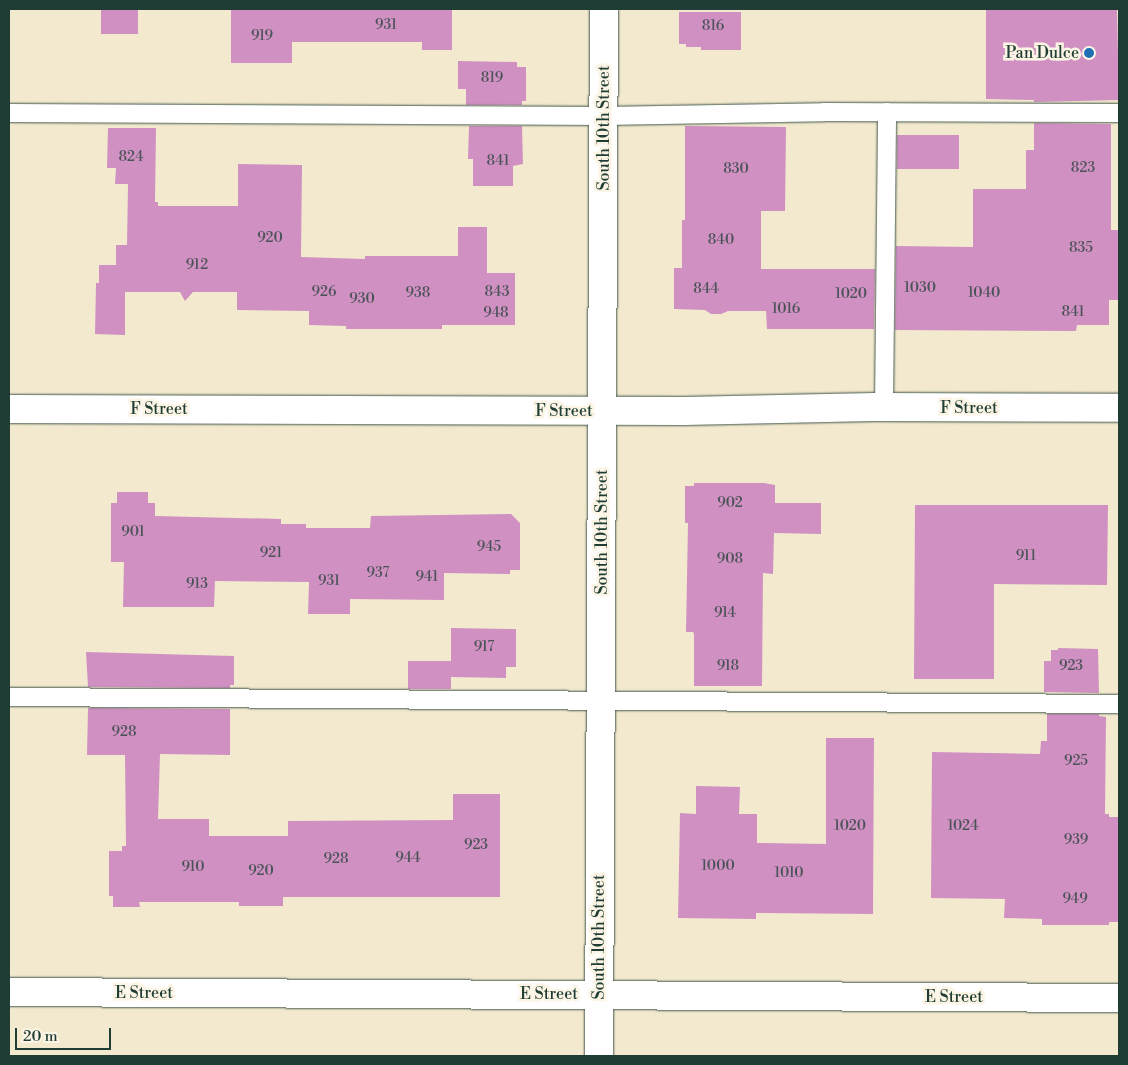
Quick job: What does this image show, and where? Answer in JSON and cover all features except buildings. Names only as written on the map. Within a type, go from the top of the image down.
[{"type":"street","name":"South 10th Street","points":[[599,1056],[604,9]]},
{"type":"street","name":"F Street","points":[[9,410],[603,411],[884,407],[1119,408]]},
{"type":"street","name":"E Street","points":[[9,992],[1119,998]]},
{"type":"lane","points":[[884,407],[887,112]]},
{"type":"lane","points":[[9,113],[603,116],[887,112],[1119,113]]},
{"type":"lane","points":[[9,697],[1119,704]]},
{"type":"place","name":"Pan Dulce","points":[[1089,53]]}]
